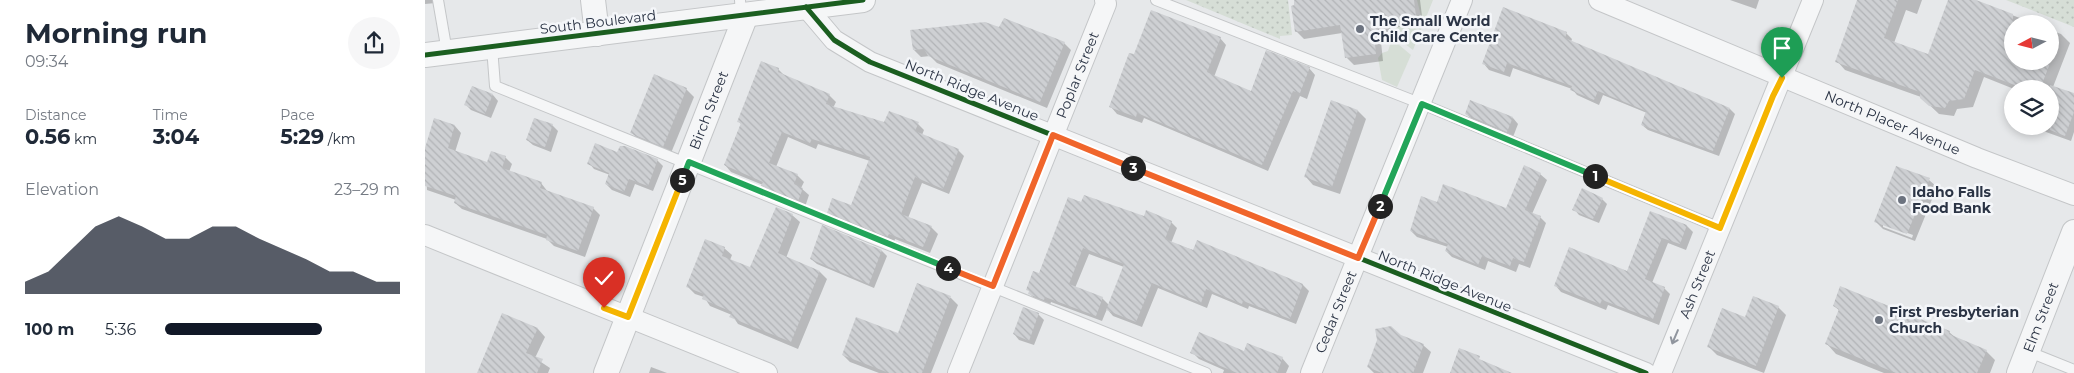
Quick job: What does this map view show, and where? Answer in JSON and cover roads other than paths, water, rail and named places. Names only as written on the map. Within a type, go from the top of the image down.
[{"type":"street","points":[[593,0],[597,34]]},
{"type":"street","name":"South Boulevard","points":[[436,54],[597,34],[742,10],[806,7],[863,0]]},
{"type":"street","name":"Poplar Street","points":[[958,373],[1106,4],[1105,0]]},
{"type":"street","name":"Cedar Street","points":[[1311,373],[1463,0]]},
{"type":"street","name":"North Placer Avenue","points":[[1599,0],[1782,78],[1977,158],[2074,195]]},
{"type":"street","name":"Ash Street","points":[[1661,373],[1813,0]]},
{"type":"street","name":"North Ridge Avenue","points":[[806,7],[834,40],[870,62],[1646,373]]},
{"type":"street","name":"Birch Street","points":[[606,373],[689,162],[742,10]]},
{"type":"street","name":"Elm Street","points":[[2023,362],[2074,232]]},
{"type":"street","points":[[425,235],[767,373]]},
{"type":"lane","points":[[436,54],[438,0]]},
{"type":"lane","points":[[1156,0],[1422,104],[1720,228]]},
{"type":"lane","points":[[493,47],[495,86],[689,162],[1206,373]]},
{"type":"lane","points":[[2023,362],[2074,370]]},
{"type":"place","name":"The Small World Child Care Center","points":[[1360,29]]},
{"type":"place","name":"Idaho Falls Food Bank","points":[[1902,200]]},
{"type":"place","name":"First Presbyterian Church","points":[[1879,320]]}]
